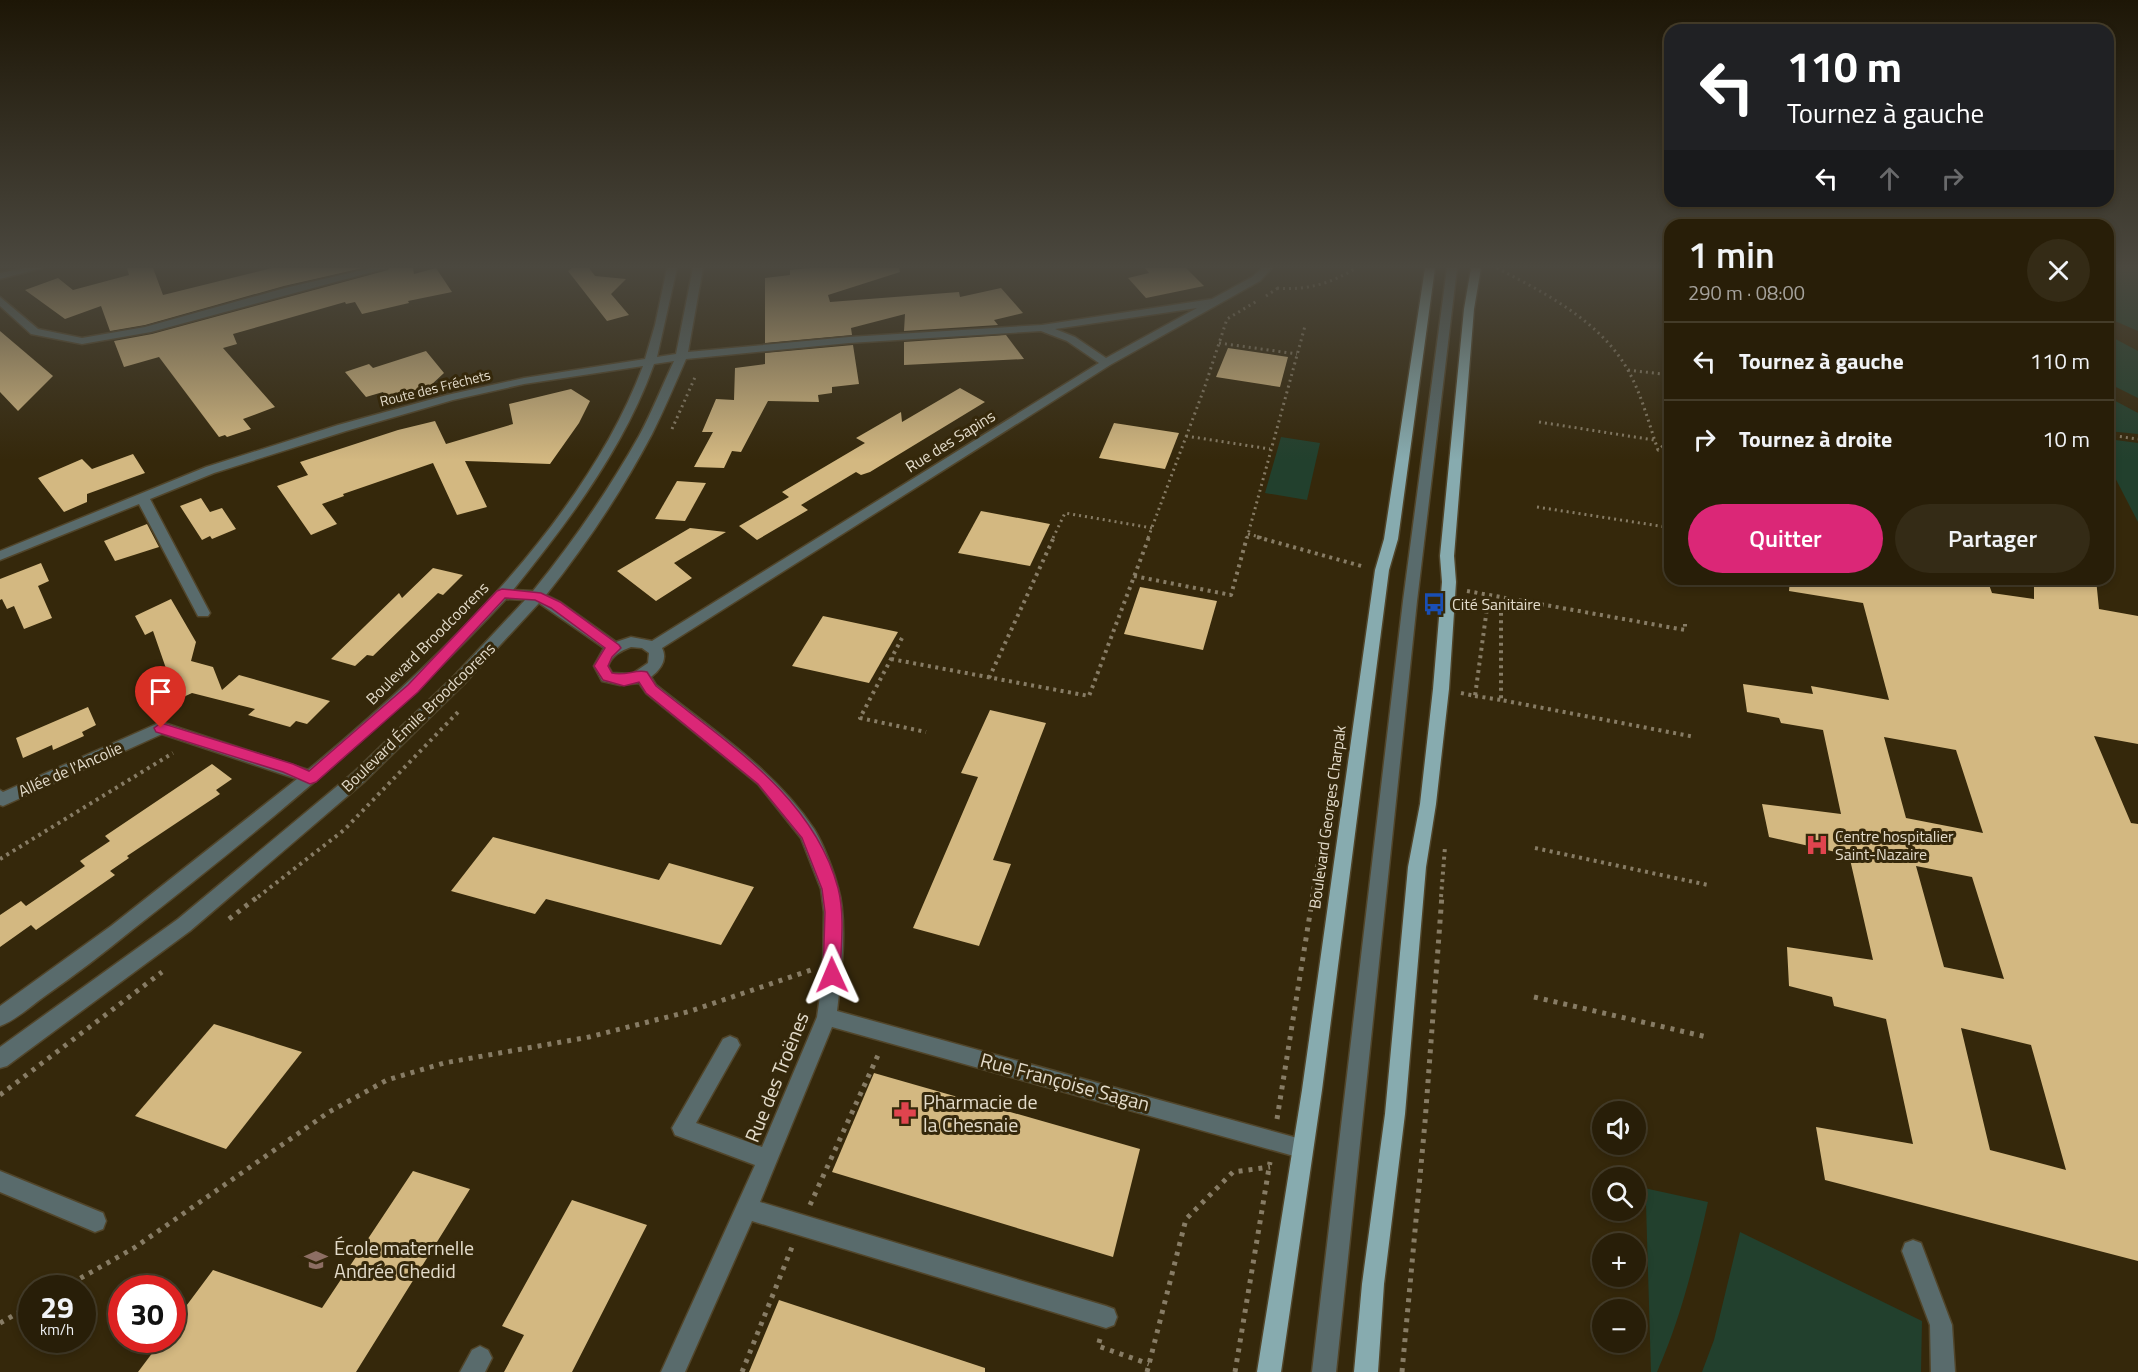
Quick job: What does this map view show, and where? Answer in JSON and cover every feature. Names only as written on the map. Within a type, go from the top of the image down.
[{"type":"main road","name":"Boulevard Georges Charpak","points":[[1269,1372],[1301,1148],[1314,1078],[1382,570],[1391,539],[1421,332]]},
{"type":"main road","points":[[1366,1372],[1373,1284],[1395,1114],[1418,867],[1428,804],[1441,689],[1449,582],[1447,556],[1467,332]]},
{"type":"street","points":[[35,332],[82,341],[115,338],[139,332]]},
{"type":"street","name":"Boulevard Broodcoorens","points":[[0,1017],[96,949],[310,778],[413,688],[502,594],[536,554],[583,491],[627,414],[649,362],[658,332]]},
{"type":"street","name":"Boulevard Émile Broodcoorens","points":[[0,1059],[184,925],[359,777],[459,680],[537,596],[567,559],[607,501],[646,434],[681,358],[686,332]]},
{"type":"street","name":"Route des Fréchets","points":[[0,556],[210,470],[342,428],[451,397],[525,381],[681,358],[705,352],[977,332]]},
{"type":"street","name":"Route des Fréchets","points":[[1053,332],[1071,339],[1106,363]]},
{"type":"street","name":"Rue des Sapins","points":[[653,647],[1106,363],[1162,332]]},
{"type":"street","points":[[1324,1372],[1410,601],[1444,332]]},
{"type":"street","points":[[143,498],[203,613]]},
{"type":"street","points":[[502,594],[537,596],[555,605],[614,648]]},
{"type":"street","points":[[640,642],[653,647],[657,652],[655,665],[642,676],[624,681],[608,677],[601,666],[607,654],[622,644],[640,642]]},
{"type":"street","name":"Rue des Troënes","points":[[642,676],[651,689],[764,780],[808,834],[830,889],[833,912],[827,1017],[747,1209],[673,1372]]},
{"type":"street","name":"Allée de l'Ancolie","points":[[0,797],[3,799],[161,728],[288,768],[310,778]]},
{"type":"street","name":"Rue Françoise Sagan","points":[[827,1017],[1301,1148]]},
{"type":"street","points":[[730,1045],[682,1128],[768,1159]]},
{"type":"street","points":[[0,1181],[95,1221]]},
{"type":"street","points":[[747,1209],[1106,1317]]},
{"type":"street","points":[[1913,1251],[1941,1325],[1943,1372]]},
{"type":"path","points":[[891,659],[1089,696],[1223,332]]},
{"type":"path","points":[[1134,576],[1231,595],[1303,332]]},
{"type":"path","points":[[1594,332],[1628,370],[1658,450],[1664,445]]},
{"type":"path","points":[[1219,343],[1297,354]]},
{"type":"path","points":[[1628,370],[1664,374]]},
{"type":"path","points":[[1539,422],[1654,440]]},
{"type":"path","points":[[1186,436],[1270,449]]},
{"type":"path","points":[[2114,436],[2138,439]]},
{"type":"path","points":[[1538,507],[1664,527]]},
{"type":"path","points":[[988,678],[1065,513],[1152,528]]},
{"type":"path","points":[[1247,534],[1365,567]]},
{"type":"path","points":[[1463,590],[1685,630],[1685,624]]},
{"type":"path","points":[[1475,696],[1487,608],[1501,610],[1501,700]]},
{"type":"path","points":[[902,638],[860,718],[926,732]]},
{"type":"path","points":[[1457,692],[1695,737]]},
{"type":"path","points":[[0,859],[195,739]]},
{"type":"path","points":[[1534,848],[1708,885]]},
{"type":"path","points":[[86,1275],[134,1248],[310,1125],[387,1080],[444,1063],[589,1037],[691,1011],[831,962]]},
{"type":"path","points":[[1534,997],[1707,1037]]},
{"type":"path","points":[[1147,1372],[1186,1220],[1233,1172],[1270,1167]]},
{"type":"path","points":[[0,1323],[18,1313]]},
{"type":"path","points":[[1106,1317],[1098,1346],[1149,1364]]},
{"type":"green space","points":[[2114,338],[2138,351],[2138,398],[2114,386]]},
{"type":"green space","points":[[2114,400],[2138,413],[2138,434],[2114,432]]},
{"type":"green space","points":[[1281,437],[1320,443],[1307,500],[1265,493]]},
{"type":"green space","points":[[2114,440],[2138,443],[2138,522],[2114,476]]},
{"type":"green space","points":[[1646,1188],[1708,1202],[1680,1310],[1666,1352],[1657,1372],[1651,1372]]},
{"type":"green space","points":[[1740,1232],[1922,1321],[1921,1372],[1702,1372],[1714,1340]]},
{"type":"building","points":[[1,332],[53,376],[18,411],[0,392]]},
{"type":"building","points":[[159,332],[240,332],[233,334],[237,344],[223,348],[275,407],[243,419],[251,429],[227,437],[225,435],[219,437],[159,357],[124,367],[114,341]]},
{"type":"building","points":[[765,332],[852,332],[852,335],[765,343]]},
{"type":"building","points":[[1006,335],[1024,359],[904,365],[904,342]]},
{"type":"building","points":[[853,345],[859,384],[832,387],[832,393],[818,395],[819,402],[768,401],[741,452],[732,451],[724,468],[694,467],[713,432],[702,432],[716,399],[734,400],[735,368],[765,364],[765,353]]},
{"type":"building","points":[[1228,348],[1288,357],[1280,387],[1216,377]]},
{"type":"building","points":[[426,351],[444,373],[431,385],[388,399],[383,392],[366,397],[345,372],[369,364],[373,368]]},
{"type":"building","points":[[960,388],[985,402],[870,472],[861,475],[856,472],[801,505],[808,510],[757,540],[739,526],[789,497],[782,492],[865,443],[856,438],[901,412],[902,422]]},
{"type":"building","points":[[571,389],[590,401],[579,423],[550,464],[465,461],[487,507],[457,515],[433,463],[343,494],[344,496],[322,504],[337,524],[311,535],[277,486],[308,475],[300,462],[398,430],[435,421],[446,444],[513,424],[509,404]]},
{"type":"building","points":[[1114,423],[1179,433],[1165,469],[1099,458]]},
{"type":"building","points":[[133,454],[145,473],[87,494],[87,502],[64,512],[38,478],[82,459],[92,469]]},
{"type":"building","points":[[677,481],[706,483],[685,521],[655,519]]},
{"type":"building","points":[[201,498],[210,512],[222,508],[236,529],[212,539],[210,536],[202,540],[180,506]]},
{"type":"building","points":[[981,511],[1050,524],[1030,566],[958,553]]},
{"type":"building","points":[[147,524],[159,547],[115,561],[104,541]]},
{"type":"building","points":[[690,528],[726,532],[674,563],[692,578],[656,601],[617,571]]},
{"type":"building","points":[[41,563],[49,581],[38,586],[52,618],[24,629],[14,606],[7,609],[2,599],[0,600],[0,579]]},
{"type":"building","points":[[433,568],[463,575],[443,595],[438,593],[373,656],[367,655],[355,666],[331,659],[399,593],[402,598]]},
{"type":"building","points":[[1790,585],[1989,585],[1992,593],[2034,599],[2034,585],[2097,585],[2099,609],[2138,616],[2138,744],[2094,736],[2131,823],[2138,824],[2138,1261],[1825,1180],[1816,1127],[1913,1144],[1886,1019],[1834,1006],[1832,997],[1789,986],[1787,947],[1873,960],[1849,855],[1769,837],[1762,804],[1841,814],[1823,730],[1781,723],[1779,718],[1747,712],[1743,684],[1813,694],[1811,686],[1889,700],[1863,603],[1789,591]],"holes":[[[1884,737],[1956,750],[1983,833],[1906,818]],[[1916,866],[1972,877],[2004,979],[1944,967]],[[1961,1028],[2031,1045],[2066,1170],[1990,1150]]]},
{"type":"building","points":[[1140,587],[1217,601],[1203,650],[1124,634]]},
{"type":"building","points":[[171,599],[196,642],[191,661],[213,667],[222,690],[239,675],[330,701],[307,724],[296,721],[290,727],[248,715],[255,709],[192,693],[177,700],[153,631],[145,635],[135,616]]},
{"type":"building","points":[[823,616],[898,632],[869,683],[792,666]]},
{"type":"building","points":[[88,707],[96,725],[82,732],[84,736],[53,750],[52,745],[23,758],[16,738]]},
{"type":"building","points":[[990,710],[1046,723],[993,860],[1011,864],[979,946],[913,928],[978,777],[961,773]]},
{"type":"building","points":[[212,764],[232,779],[216,790],[220,794],[127,856],[129,858],[110,871],[115,875],[36,930],[31,925],[0,947],[0,915],[21,901],[26,906],[85,866],[80,861],[110,841],[105,836]]},
{"type":"building","points":[[493,837],[659,880],[669,863],[754,887],[721,945],[546,899],[535,914],[451,891]]},
{"type":"building","points":[[214,1024],[302,1052],[226,1149],[135,1116]]},
{"type":"building","points":[[874,1073],[1140,1149],[1113,1257],[832,1172]]},
{"type":"building","points":[[413,1171],[470,1189],[356,1372],[138,1372],[152,1353],[186,1353],[186,1306],[213,1270],[322,1308]]},
{"type":"building","points":[[572,1200],[647,1225],[572,1372],[504,1372],[524,1335],[502,1326]]},
{"type":"building","points":[[779,1300],[985,1368],[985,1372],[749,1372]]},
{"type":"place","name":"Cité Sanitaire","points":[[1434,604]]},
{"type":"place","name":"Centre hospitalier Saint-Nazaire","points":[[1817,845]]},
{"type":"place","name":"Pharmacie de la Chesnaie","points":[[905,1113]]},
{"type":"place","name":"École maternelle Andrée Chedid","points":[[316,1260]]},
{"type":"route","points":[[161,728],[288,768],[310,778],[413,688],[502,594],[537,596],[555,605],[614,648],[607,654],[601,666],[608,677],[624,681],[642,676],[651,689],[764,780],[808,834],[821,861],[830,889],[833,912],[832,975]]}]
